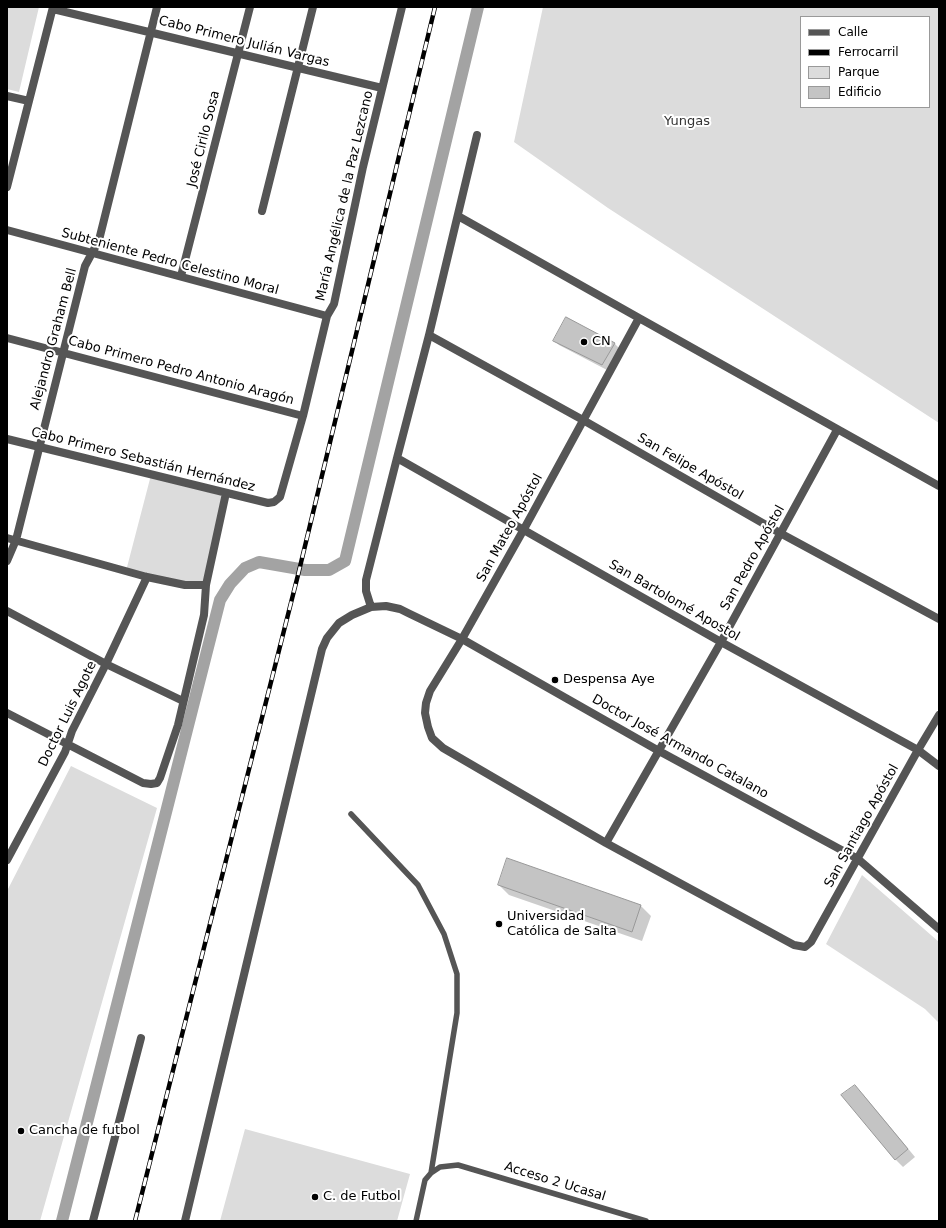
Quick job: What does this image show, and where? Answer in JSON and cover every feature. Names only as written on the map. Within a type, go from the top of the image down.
[{"type":"street","name":"Alejandro Graham Bell","points":[[7,561],[16,540],[38,447],[85,266],[99,240],[157,7]]},
{"type":"street","name":"José Cirilo Sosa","points":[[182,276],[250,7]]},
{"type":"street","points":[[262,211],[313,7]]},
{"type":"street","name":"María Angélica de la Paz Lezcano","points":[[274,502],[280,498],[303,416],[328,316],[334,304],[363,167],[402,7]]},
{"type":"street","name":"Cabo Primero Julián Vargas","points":[[53,8],[237,54],[382,88]]},
{"type":"street","points":[[7,187],[53,8]]},
{"type":"street","points":[[7,96],[29,101]]},
{"type":"street","points":[[185,1221],[322,649],[327,638],[339,622],[371,607],[366,591],[366,580],[430,335],[477,135]]},
{"type":"street","points":[[458,216],[836,430],[939,486]]},
{"type":"street","name":"Subteniente Pedro Celestino Moral","points":[[7,230],[328,316]]},
{"type":"street","name":"San Mateo Apóstol","points":[[638,318],[524,529],[462,639],[430,691],[426,703],[425,714],[428,727],[432,738],[444,748],[606,842],[794,945],[805,947]]},
{"type":"street","name":"San Felipe Apóstol","points":[[430,335],[583,420],[780,533],[939,619]]},
{"type":"street","name":"Cabo Primero Pedro Antonio Aragón","points":[[7,338],[303,416]]},
{"type":"street","name":"San Pedro Apóstol","points":[[606,842],[721,642],[836,430]]},
{"type":"street","name":"Cabo Primero Sebastián Hernández","points":[[7,439],[268,503],[274,502]]},
{"type":"street","name":"San Bartolomé Apostol","points":[[397,458],[721,642],[918,750],[939,766]]},
{"type":"street","points":[[7,713],[143,783],[157,783],[164,770],[178,725],[204,615],[206,585],[226,493]]},
{"type":"street","points":[[7,538],[147,577],[185,585],[206,585]]},
{"type":"street","name":"Doctor Luis Agote","points":[[7,860],[10,847],[65,752],[72,731],[106,664],[147,577]]},
{"type":"street","name":"Doctor José Armando Catalano","points":[[371,607],[386,606],[400,610],[462,639],[659,751],[858,859],[939,929]]},
{"type":"street","points":[[7,611],[106,664],[183,701]]},
{"type":"street","name":"San Santiago Apóstol","points":[[805,947],[812,942],[918,750],[939,716]]},
{"type":"street","points":[[93,1221],[141,1038]]},
{"type":"lane","points":[[351,814],[418,886],[444,934],[457,974],[457,1013],[431,1173],[425,1180],[416,1221]]},
{"type":"lane","name":"Acceso 2 Ucasal","points":[[431,1173],[440,1167],[458,1165],[646,1221]]},
{"type":"green space","points":[[7,7],[39,7],[19,92],[7,89]]},
{"type":"green space","name":"Yungas","points":[[543,7],[939,7],[939,423],[608,208],[514,142]]},
{"type":"green space","points":[[151,475],[226,493],[206,585],[126,571]]},
{"type":"green space","points":[[71,766],[157,808],[40,1221],[7,1221],[7,891]]},
{"type":"green space","points":[[862,875],[939,942],[939,1023],[925,1009],[826,944]]},
{"type":"green space","name":"C. de Futbol","points":[[245,1129],[410,1174],[397,1221],[220,1221]]},
{"type":"building","name":"CN","points":[[566,317],[615,343],[602,365],[553,341]]},
{"type":"building","points":[[507,858],[641,905],[632,932],[498,885]]},
{"type":"building","points":[[855,1085],[908,1149],[895,1160],[841,1095]]},
{"type":"waterway","points":[[62,1221],[220,600],[230,584],[245,568],[259,562],[305,570],[329,570],[345,561],[478,7]]},
{"type":"railway","points":[[135,1221],[298,575],[435,7]]},
{"type":"place","name":"CN","points":[[584,342]]},
{"type":"place","name":"Despensa Aye","points":[[555,680]]},
{"type":"place","name":"Universidad Católica de Salta","points":[[499,924]]},
{"type":"place","name":"Cancha de futbol","points":[[21,1131]]},
{"type":"place","name":"C. de Futbol","points":[[315,1197]]}]
